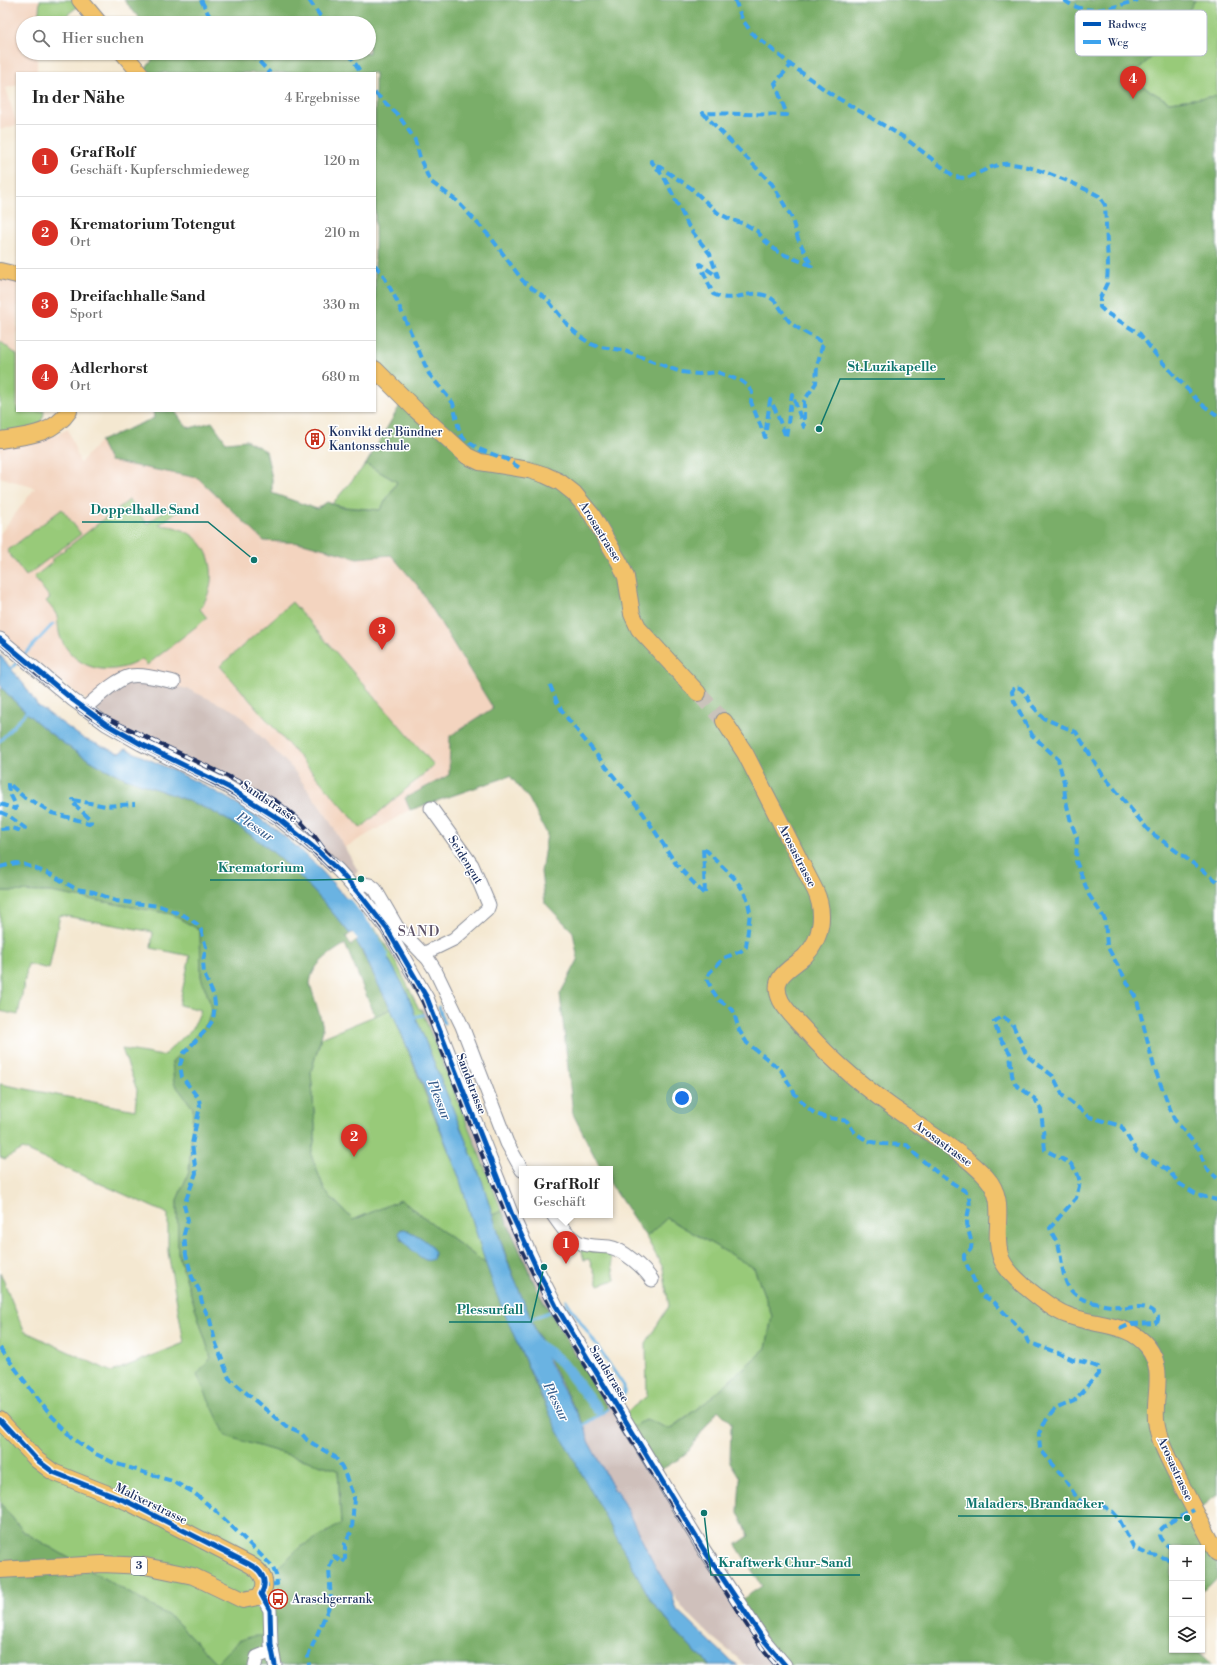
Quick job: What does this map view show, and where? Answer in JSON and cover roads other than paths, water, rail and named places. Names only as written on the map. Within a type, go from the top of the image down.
[{"type":"main road","points":[[80,0],[93,16]]},
{"type":"main road","points":[[130,60],[139,72]]},
{"type":"main road","points":[[0,271],[16,275]]},
{"type":"main road","name":"Arosastrasse","points":[[376,370],[415,409],[467,456],[480,462],[545,474],[560,482],[574,493],[592,515],[620,563],[626,577],[632,614],[639,629],[698,692]]},
{"type":"main road","points":[[0,440],[33,435],[48,430],[57,424],[68,412]]},
{"type":"main road","name":"Arosastrasse","points":[[724,721],[745,753],[815,890],[820,906],[820,926],[814,944],[805,956],[785,971],[778,984],[779,994],[783,1005],[822,1048],[858,1081],[972,1165],[989,1181],[998,1201],[998,1239],[1001,1257],[1015,1277],[1046,1303],[1066,1315],[1130,1332],[1142,1340],[1156,1362],[1158,1379],[1156,1420],[1160,1439],[1217,1553]]},
{"type":"main road","name":"Malixerstrasse","points":[[0,1420],[37,1460],[53,1472],[128,1502],[255,1567],[263,1575],[265,1585],[261,1594]]},
{"type":"main road","name":"3","points":[[0,1570],[102,1564],[138,1566],[170,1570],[193,1576],[243,1600],[253,1599],[261,1594]]},
{"type":"street","name":"Sandstrasse","points":[[0,639],[84,709],[126,736],[228,787],[262,807],[292,829],[318,851],[355,889],[387,929],[427,998],[512,1215],[556,1306],[707,1555],[763,1639],[785,1665]]},
{"type":"street","points":[[84,709],[119,681],[129,676],[142,676],[174,682]]},
{"type":"street","name":"Seidengut","points":[[423,954],[458,936],[487,910],[489,905],[474,870],[431,808]]},
{"type":"street","points":[[355,889],[363,884],[374,888],[397,927],[432,965],[453,1007],[507,1143],[520,1166]]},
{"type":"street","points":[[555,1218],[568,1234],[575,1240],[586,1245],[609,1247],[619,1250],[645,1271],[652,1280]]},
{"type":"street","points":[[261,1594],[270,1610],[272,1651],[275,1665]]},
{"type":"street","points":[[255,1665],[258,1657],[272,1651]]},
{"type":"water","points":[[0,655],[25,686],[37,705],[84,739],[119,753],[126,749],[217,792],[260,818],[299,849],[317,866],[366,923],[350,934],[306,883],[274,853],[239,827],[219,815],[196,804],[126,778],[74,751],[29,715],[2,688],[0,685]]},
{"type":"water","points":[[372,930],[407,992],[416,1018],[482,1181],[506,1258],[545,1354],[561,1386],[586,1429],[588,1441],[615,1491],[618,1492],[655,1566],[671,1592],[677,1610],[731,1661],[738,1665],[711,1665],[694,1651],[652,1602],[555,1425],[496,1293],[459,1177],[424,1087],[391,1009],[356,941]]},
{"type":"water","points":[[405,1229],[429,1244],[433,1249],[433,1259],[423,1259],[414,1252],[400,1235],[400,1230]]},
{"type":"waterway","points":[[24,655],[53,624]]},
{"type":"waterway","points":[[9,671],[20,659]]},
{"type":"waterway","points":[[0,741],[27,711]]},
{"type":"waterway","name":"Plessur","points":[[344,907],[369,938],[379,956]]},
{"type":"waterway","points":[[439,1007],[444,1023]]},
{"type":"waterway","points":[[413,1017],[423,1015]]},
{"type":"waterway","points":[[566,1300],[624,1386],[624,1394],[619,1400]]},
{"type":"waterway","points":[[561,1306],[564,1304],[569,1311],[572,1309]]},
{"type":"waterway","points":[[529,1320],[549,1312]]},
{"type":"waterway","points":[[530,1340],[553,1355],[562,1363],[597,1409]]},
{"type":"waterway","points":[[582,1426],[608,1409]]},
{"type":"tunnel","points":[[698,693],[724,721]]},
{"type":"railway","points":[[0,642],[46,681]]},
{"type":"railway","points":[[42,678],[73,700],[100,715],[256,790],[277,802],[297,818],[315,837],[383,929],[407,969],[425,1006],[485,1162],[517,1239],[554,1314],[741,1616],[765,1652],[776,1665]]},
{"type":"railway","points":[[78,708],[119,734],[205,778],[260,809],[293,833],[333,870]]},
{"type":"place","name":"Adlerhorst","points":[[1133,99]]},
{"type":"place","name":"St.Luzikapelle","points":[[819,429]]},
{"type":"place","name":"Konvikt der Bündner Kantonsschule","points":[[315,439]]},
{"type":"place","name":"Doppelhalle Sand","points":[[254,560]]},
{"type":"place","name":"Dreifachhalle Sand","points":[[382,650]]},
{"type":"place","name":"Krematorium","points":[[361,879]]},
{"type":"place","name":"Krematorium Totengut","points":[[354,1157]]},
{"type":"place","name":"Graf Rolf","points":[[566,1264]]},
{"type":"place","name":"Plessurfall","points":[[544,1267]]},
{"type":"place","name":"Kraftwerk Chur-Sand","points":[[704,1513]]},
{"type":"place","name":"Maladers, Brandacker","points":[[1187,1518]]},
{"type":"place","name":"Araschgerrank","points":[[278,1599]]},
{"type":"district","name":"SAND","points":[[419,932]]}]
